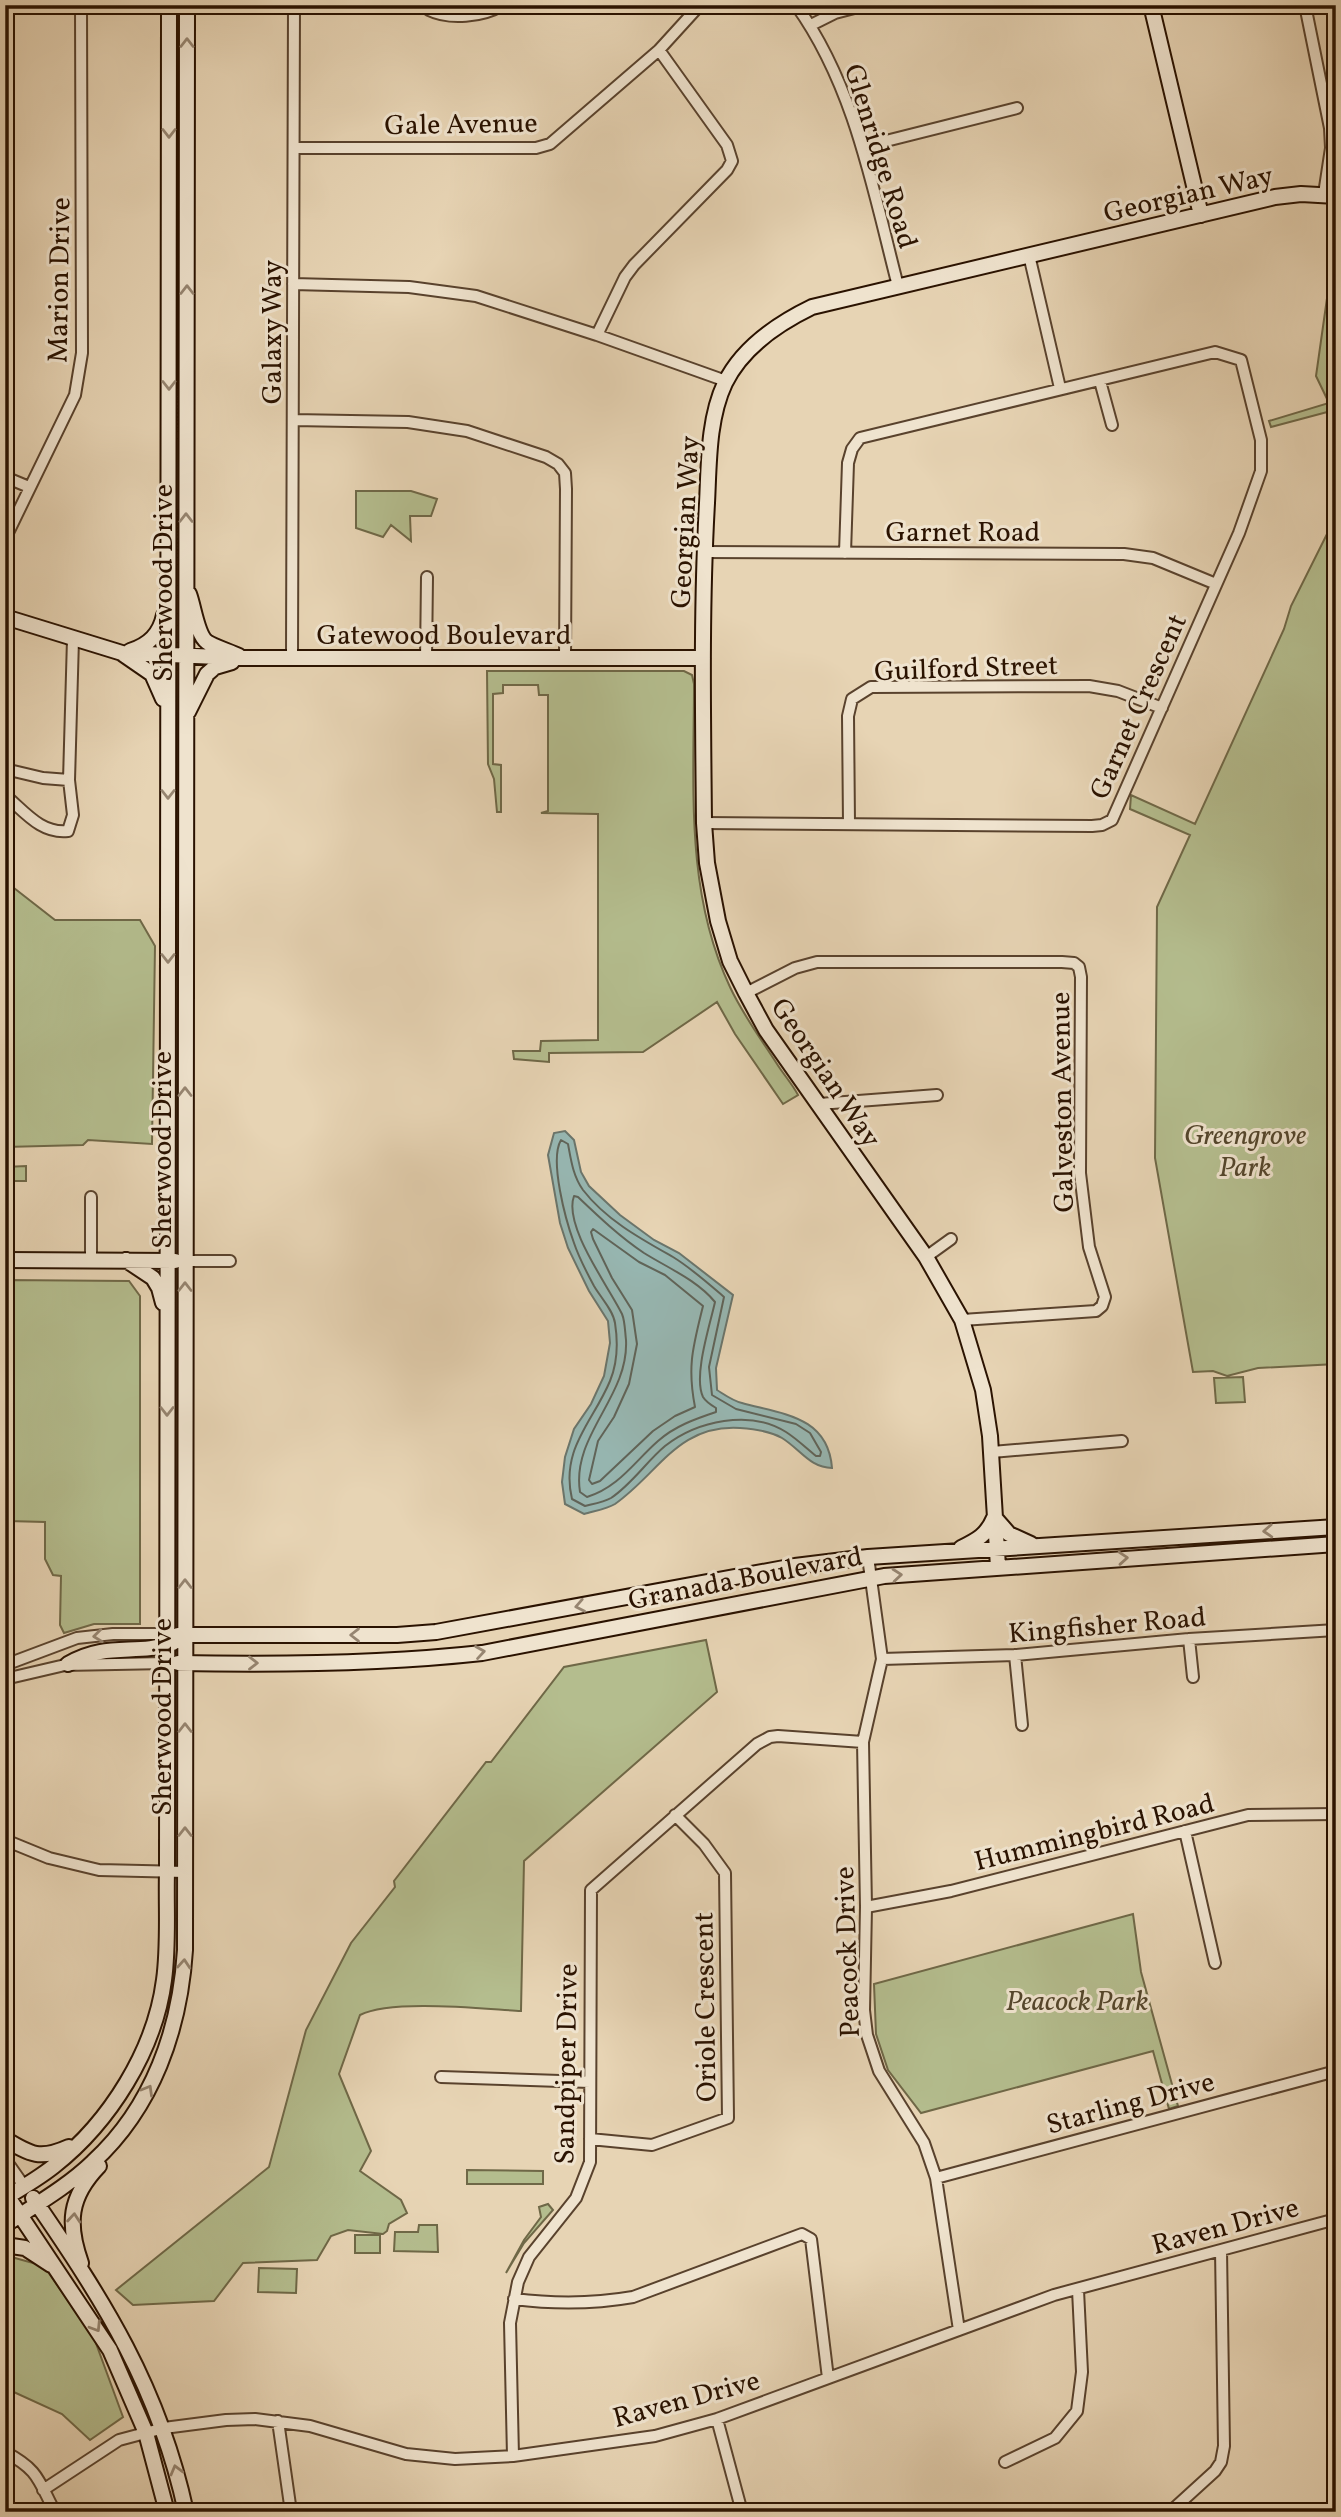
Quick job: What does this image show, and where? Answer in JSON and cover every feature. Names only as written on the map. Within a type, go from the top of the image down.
[{"type":"main road","name":"Sherwood Drive","points":[[5,2225],[10,2203],[24,2186],[55,2165],[80,2142],[113,2103],[140,2057],[151,2031],[164,1979],[167,1872],[169,5]]},
{"type":"main road","name":"Sherwood Drive","points":[[10,2203],[37,2205],[92,2163],[112,2143],[135,2112],[155,2077],[173,2032],[183,1980],[187,5]]},
{"type":"main road","points":[[1151,5],[1200,215]]},
{"type":"main road","name":"Georgian Way","points":[[998,1567],[992,1452],[983,1390],[962,1320],[926,1256],[766,1030],[730,961],[718,921],[707,863],[704,823],[704,552],[710,444],[726,381],[748,353],[784,321],[812,307],[1275,197],[1330,195]]},
{"type":"main road","points":[[186,586],[197,615],[197,628],[204,639],[243,658]]},
{"type":"main road","points":[[121,653],[140,648],[155,638],[161,628],[168,600]]},
{"type":"main road","points":[[5,617],[121,653],[147,668],[156,678],[162,694],[168,726]]},
{"type":"main road","name":"Gatewood Boulevard","points":[[121,653],[243,658],[703,658]]},
{"type":"main road","points":[[186,717],[207,674],[215,667],[243,658]]},
{"type":"main road","points":[[5,1260],[186,1261]]},
{"type":"main road","points":[[125,1260],[153,1278],[167,1312]]},
{"type":"main road","points":[[951,1552],[979,1539],[995,1517],[1001,1527],[1013,1537],[1040,1546]]},
{"type":"main road","name":"Granada Boulevard","points":[[68,1664],[81,1656],[97,1652],[185,1635],[397,1635],[436,1632],[795,1566],[868,1557],[1336,1527]]},
{"type":"main road","name":"Granada Boulevard","points":[[166,1663],[398,1661],[440,1658],[482,1653],[871,1578],[1336,1544]]},
{"type":"main road","points":[[5,2139],[24,2151],[39,2156],[52,2155],[80,2142]]},
{"type":"main road","points":[[89,2284],[73,2239],[72,2217],[79,2191],[102,2163],[112,2143]]},
{"type":"main road","points":[[24,2186],[89,2284],[137,2365],[164,2428],[186,2512]]},
{"type":"main road","points":[[10,2203],[59,2270],[110,2350],[146,2433],[167,2512]]},
{"type":"main road","points":[[5,2245],[26,2248],[59,2270]]},
{"type":"street","name":"Marion Drive","points":[[5,539],[75,395],[81,366],[81,5]]},
{"type":"street","name":"Galaxy Way","points":[[292,658],[294,5]]},
{"type":"street","points":[[427,5],[429,10],[440,16],[482,13],[502,5]]},
{"type":"street","name":"Gale Avenue","points":[[294,148],[536,148],[550,144],[659,50],[700,5]]},
{"type":"street","name":"Glenridge Road","points":[[796,5],[811,25],[851,112],[898,286]]},
{"type":"street","points":[[811,25],[835,13],[866,5]]},
{"type":"street","points":[[1305,5],[1330,128],[1330,195]]},
{"type":"street","points":[[597,335],[625,277],[634,265],[727,170],[732,161],[727,145],[659,50]]},
{"type":"street","points":[[862,147],[1017,108]]},
{"type":"street","points":[[1029,255],[1060,388]]},
{"type":"street","points":[[293,284],[409,287],[476,296],[726,381]]},
{"type":"street","name":"Garnet Crescent","points":[[704,823],[1102,825],[1112,820],[1239,533],[1261,471],[1261,440],[1241,360],[1215,352],[860,438],[852,449],[848,463],[845,554]]},
{"type":"street","points":[[1100,381],[1112,425]]},
{"type":"street","points":[[293,420],[408,422],[467,431],[545,457],[558,464],[565,473],[565,659]]},
{"type":"street","points":[[5,477],[29,487]]},
{"type":"street","name":"Garnet Road","points":[[704,552],[1131,555],[1153,558],[1216,584]]},
{"type":"street","points":[[426,577],[426,659]]},
{"type":"street","points":[[5,795],[43,829],[68,831],[73,815],[69,780],[73,639]]},
{"type":"street","name":"Guilford Street","points":[[849,822],[848,716],[852,699],[871,687],[1089,686],[1118,691],[1162,708]]},
{"type":"street","points":[[5,769],[43,778],[69,780]]},
{"type":"street","name":"Galveston Avenue","points":[[746,993],[795,968],[817,962],[1062,962],[1074,963],[1079,967],[1080,1184],[1089,1247],[1105,1297],[1102,1306],[1096,1311],[962,1320]]},
{"type":"street","points":[[819,1104],[937,1095]]},
{"type":"street","points":[[91,1197],[91,1259]]},
{"type":"street","points":[[926,1256],[951,1239]]},
{"type":"street","points":[[186,1261],[230,1261]]},
{"type":"street","points":[[992,1452],[1122,1441]]},
{"type":"street","name":"Peacock Drive","points":[[868,1557],[882,1659],[863,1742],[866,1907],[864,2010],[867,2035],[879,2071],[924,2143],[936,2178],[959,2330]]},
{"type":"street","name":"Kingfisher Road","points":[[882,1659],[1015,1655],[1189,1639],[1336,1630]]},
{"type":"street","points":[[5,1665],[78,1638],[113,1634],[166,1640]]},
{"type":"street","points":[[1189,1639],[1193,1677]]},
{"type":"street","points":[[1015,1655],[1022,1725]]},
{"type":"street","points":[[5,1679],[68,1664],[166,1663]]},
{"type":"street","name":"Sandpiper Drive","points":[[513,2456],[510,2323],[518,2282],[529,2257],[576,2198],[590,2162],[591,1890],[757,1744],[770,1737],[863,1742]]},
{"type":"street","name":"Hummingbird Road","points":[[866,1907],[951,1891],[1248,1815],[1336,1814]]},
{"type":"street","name":"Oriole Crescent","points":[[590,2139],[652,2145],[728,2118],[725,1873],[704,1844],[675,1815]]},
{"type":"street","points":[[1185,1831],[1214,1964]]},
{"type":"street","points":[[5,1840],[49,1858],[99,1870],[185,1872]]},
{"type":"street","name":"Starling Drive","points":[[936,2178],[1336,2071]]},
{"type":"street","points":[[440,2077],[590,2082]]},
{"type":"street","points":[[5,2159],[24,2186]]},
{"type":"street","name":"Raven Drive","points":[[43,2490],[118,2440],[164,2428],[255,2418],[330,2430],[406,2454],[455,2459],[513,2456],[655,2436],[717,2418],[1054,2295],[1336,2219]]},
{"type":"street","points":[[514,2299],[550,2303],[633,2298],[802,2234],[811,2239],[828,2378]]},
{"type":"street","points":[[1170,2512],[1221,2462],[1221,2250]]},
{"type":"street","points":[[1005,2462],[1055,2438],[1077,2411],[1082,2372],[1078,2290]]},
{"type":"street","points":[[717,2418],[742,2512]]},
{"type":"street","points":[[278,2421],[290,2512]]},
{"type":"street","points":[[5,2452],[37,2474],[55,2512]]},
{"type":"green space","points":[[1336,271],[1336,434],[1331,411],[1271,427],[1269,421],[1329,403],[1316,376],[1329,284]]},
{"type":"green space","points":[[356,491],[411,491],[437,499],[431,516],[410,516],[411,541],[391,525],[383,537],[356,528]]},
{"type":"green space","name":"Greengrove Park","points":[[1336,516],[1336,1364],[1258,1368],[1227,1376],[1213,1371],[1193,1372],[1155,1158],[1157,907],[1190,835],[1130,809],[1131,795],[1195,824],[1284,629],[1291,606]]},
{"type":"green space","points":[[487,671],[684,671],[692,675],[695,838],[705,914],[716,951],[735,997],[798,1095],[783,1104],[735,1034],[717,1002],[643,1052],[549,1053],[549,1062],[514,1059],[513,1051],[540,1051],[541,1041],[598,1040],[598,814],[541,813],[548,811],[548,695],[539,695],[538,685],[503,685],[503,693],[493,694],[493,764],[501,765],[501,812],[497,812],[494,779],[488,764]]},
{"type":"green space","points":[[5,881],[55,920],[140,920],[155,946],[152,1144],[88,1140],[83,1145],[5,1147]]},
{"type":"green space","points":[[26,1166],[26,1181],[5,1181],[5,1167]]},
{"type":"green space","points":[[5,1280],[129,1281],[140,1296],[140,1624],[94,1624],[64,1633],[60,1625],[61,1576],[53,1575],[45,1559],[45,1522],[8,1521]]},
{"type":"green space","points":[[1243,1377],[1245,1402],[1216,1403],[1214,1378]]},
{"type":"green space","points":[[706,1640],[717,1692],[524,1861],[521,2011],[415,2006],[393,2007],[360,2015],[339,2074],[371,2151],[360,2171],[401,2200],[407,2213],[389,2224],[383,2234],[348,2230],[331,2236],[317,2260],[243,2263],[214,2301],[133,2305],[116,2290],[269,2167],[306,2030],[351,1943],[395,1887],[394,1881],[564,1667]]},
{"type":"green space","name":"Peacock Park","points":[[1133,1914],[1141,1972],[1178,2106],[1169,2109],[1153,2051],[921,2113],[888,2070],[876,2034],[874,1984]]},
{"type":"green space","points":[[467,2170],[543,2171],[543,2184],[467,2184]]},
{"type":"green space","points":[[548,2204],[553,2210],[524,2243],[506,2273],[524,2240],[541,2217],[539,2207]]},
{"type":"green space","points":[[419,2225],[437,2225],[438,2252],[394,2251],[395,2232],[418,2232]]},
{"type":"green space","points":[[355,2235],[380,2235],[380,2253],[355,2253]]},
{"type":"green space","points":[[15,2258],[44,2266],[94,2338],[123,2417],[90,2440],[62,2414],[5,2388],[5,2259]]},
{"type":"green space","points":[[259,2268],[297,2269],[296,2293],[258,2292]]},
{"type":"water","points":[[565,1131],[574,1140],[581,1172],[589,1186],[620,1215],[654,1240],[679,1253],[733,1295],[716,1368],[717,1390],[735,1401],[787,1415],[812,1427],[822,1437],[829,1451],[832,1468],[817,1465],[788,1442],[772,1434],[746,1428],[719,1429],[685,1442],[612,1506],[584,1514],[565,1504],[562,1482],[565,1457],[574,1429],[591,1404],[604,1376],[610,1343],[608,1321],[589,1291],[568,1248],[560,1223],[548,1155],[554,1133]]}]
